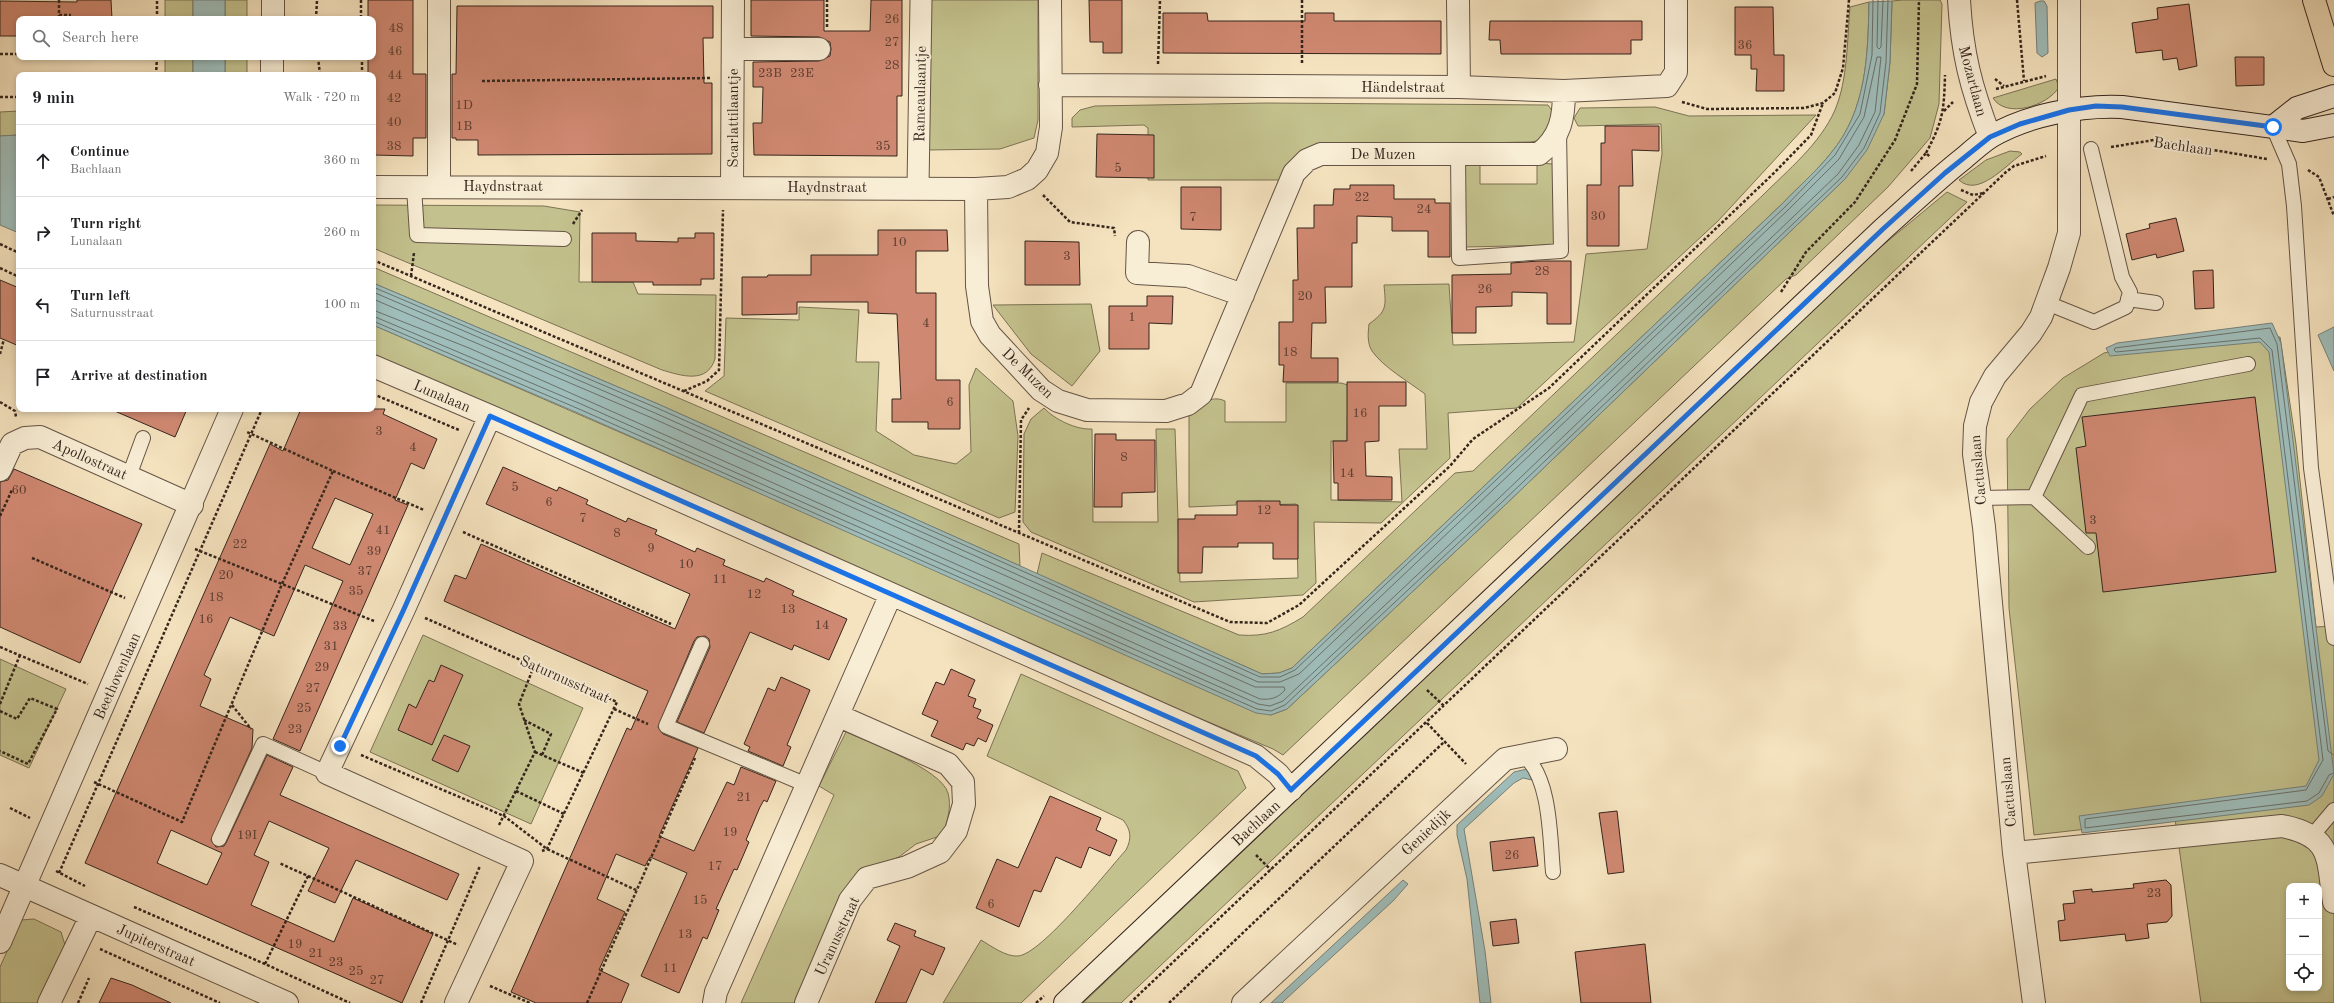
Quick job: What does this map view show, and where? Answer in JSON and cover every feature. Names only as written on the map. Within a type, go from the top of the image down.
[{"type":"main road","points":[[2314,0],[2334,65]]},
{"type":"street","points":[[273,0],[273,16]]},
{"type":"street","points":[[439,0],[440,186]]},
{"type":"street","name":"Scarlattilaantje","points":[[728,187],[734,78],[733,0]]},
{"type":"street","name":"Rameaulaantje","points":[[918,187],[921,0]]},
{"type":"street","name":"Haydnstraat","points":[[376,187],[918,187],[976,189],[1008,187],[1027,179],[1037,170],[1047,153],[1051,127],[1050,0]]},
{"type":"street","points":[[1458,0],[1459,87]]},
{"type":"street","points":[[1667,86],[1676,72],[1676,0]]},
{"type":"street","name":"Mozartlaan","points":[[1959,0],[1964,54],[1974,96],[1990,137]]},
{"type":"street","name":"Cactuslaan","points":[[2034,1003],[2014,853],[1980,498],[1974,454],[1975,433],[1981,402],[1994,376],[2031,333],[2047,303],[2069,233],[2080,151],[2069,110],[2070,0]]},
{"type":"street","name":"Scarlattilaantje","points":[[733,49],[819,49]]},
{"type":"street","points":[[272,60],[272,72]]},
{"type":"street","name":"Händelstraat","points":[[1050,85],[1459,87],[1564,90],[1667,86]]},
{"type":"street","name":"De Muzen","points":[[976,189],[977,286],[982,321],[990,335],[1041,390],[1058,401],[1087,410],[1166,411],[1188,404],[1201,394],[1294,173],[1307,160],[1321,154],[1539,154],[1550,145],[1559,131],[1564,113],[1564,90]]},
{"type":"street","points":[[2273,127],[2297,108],[2334,96]]},
{"type":"street","name":"Bachlaan","points":[[1065,1003],[1883,229],[1945,173],[1990,137],[2020,124],[2069,110],[2096,106],[2122,107],[2303,131],[2334,125]]},
{"type":"street","points":[[1138,242],[1137,273],[1188,276],[1243,294]]},
{"type":"street","name":"Lunalaan","points":[[376,367],[490,416],[1256,756],[1278,774],[1291,790]]},
{"type":"street","name":"Beethovenlaan","points":[[0,942],[230,416]]},
{"type":"street","points":[[456,1003],[522,861],[327,773],[395,630],[490,416]]},
{"type":"street","name":"Apollostraat","points":[[0,470],[12,444],[24,438],[40,437],[192,505]]},
{"type":"street","points":[[714,1003],[716,992],[839,716],[891,594]]},
{"type":"street","name":"Uranusstraat","points":[[806,1003],[850,900],[867,878],[907,867],[940,852],[956,831],[964,804],[962,782],[948,764],[839,716]]},
{"type":"street","name":"Geniedijk","points":[[1243,1003],[1505,759],[1556,749]]},
{"type":"street","points":[[2014,853],[2282,826],[2297,829],[2312,836],[2330,851],[2334,902]]},
{"type":"street","points":[[0,875],[25,885]]},
{"type":"street","name":"Jupiterstraat","points":[[25,885],[287,1003]]},
{"type":"street","points":[[49,1003],[91,916]]},
{"type":"lane","points":[[2273,127],[2289,164],[2294,206],[2311,468],[2334,638]]},
{"type":"lane","points":[[1458,153],[1458,258],[1561,250],[1559,131]]},
{"type":"lane","points":[[2047,303],[2094,322],[2126,307],[2130,292],[2122,278],[2080,151]]},
{"type":"lane","points":[[414,187],[417,236],[564,239]]},
{"type":"lane","points":[[2128,299],[2156,303]]},
{"type":"lane","points":[[2034,497],[2082,395],[2248,364]]},
{"type":"lane","points":[[129,476],[143,438]]},
{"type":"lane","points":[[1980,498],[2034,497],[2088,547]]},
{"type":"lane","points":[[702,644],[666,726],[807,785]]},
{"type":"lane","points":[[219,839],[263,744],[327,773]]},
{"type":"lane","points":[[1523,755],[1532,762],[1545,800],[1553,872]]},
{"type":"lane","points":[[2312,836],[2334,810]]},
{"type":"path","points":[[59,0],[59,15],[71,15]]},
{"type":"path","points":[[157,0],[157,16]]},
{"type":"path","points":[[316,16],[317,0]]},
{"type":"path","points":[[361,0],[361,16]]},
{"type":"path","points":[[1158,86],[1160,0]]},
{"type":"path","points":[[1302,0],[1302,86]]},
{"type":"path","points":[[1667,86],[1682,102],[1707,109],[1804,108],[1823,103],[1835,93],[1843,68],[1849,0]]},
{"type":"path","points":[[1778,297],[1806,252],[1855,202],[1895,140],[1917,84],[1918,0]]},
{"type":"path","points":[[2017,0],[2024,82]]},
{"type":"path","points":[[0,54],[16,54]]},
{"type":"path","points":[[156,72],[157,60]]},
{"type":"path","points":[[318,60],[320,72]]},
{"type":"path","points":[[362,60],[362,72]]},
{"type":"path","points":[[482,81],[734,78]]},
{"type":"path","points":[[0,98],[16,97]]},
{"type":"path","points":[[1926,153],[1938,129],[1944,112]]},
{"type":"path","name":"Bachlaan","points":[[1130,1003],[2014,166],[2039,158],[2154,140],[2289,164],[2306,169],[2319,177],[2334,216]]},
{"type":"path","points":[[1027,179],[1070,222],[1114,228],[1116,238],[1138,242]]},
{"type":"path","points":[[684,392],[707,381],[719,370],[728,187]]},
{"type":"path","points":[[2328,199],[2334,197]]},
{"type":"path","points":[[411,276],[417,236]]},
{"type":"path","points":[[0,244],[16,252]]},
{"type":"path","points":[[0,268],[16,276]]},
{"type":"path","points":[[0,354],[1,344],[4,339]]},
{"type":"path","points":[[1019,533],[1021,420],[1041,390]]},
{"type":"path","points":[[376,395],[461,431]]},
{"type":"path","points":[[59,873],[199,550],[261,412]]},
{"type":"path","points":[[230,416],[252,434],[671,624]]},
{"type":"path","points":[[74,774],[182,822],[282,584],[333,471]]},
{"type":"path","points":[[176,541],[395,630]]},
{"type":"path","points":[[32,558],[147,608]]},
{"type":"path","name":"Saturnusstraat","points":[[404,609],[617,702],[547,849]]},
{"type":"path","points":[[0,647],[109,693]]},
{"type":"path","points":[[0,704],[20,655]]},
{"type":"path","points":[[421,1003],[489,846],[535,752],[519,704],[534,666]]},
{"type":"path","points":[[0,711],[17,719],[30,698],[57,709],[28,764],[0,751]]},
{"type":"path","points":[[232,705],[263,744]]},
{"type":"path","points":[[614,710],[657,727],[666,726]]},
{"type":"path","points":[[524,719],[551,734],[542,755]]},
{"type":"path","points":[[1427,723],[1481,780]]},
{"type":"path","points":[[587,1003],[638,891],[702,741]]},
{"type":"path","points":[[1169,1003],[1444,742]]},
{"type":"path","points":[[535,752],[584,773]]},
{"type":"path","points":[[363,755],[504,816],[547,849],[638,891]]},
{"type":"path","points":[[516,791],[564,814]]},
{"type":"path","points":[[522,861],[547,849]]},
{"type":"path","points":[[36,861],[91,889]]},
{"type":"path","points":[[279,863],[478,954]]},
{"type":"path","points":[[254,988],[308,876]]},
{"type":"path","points":[[126,904],[265,964],[350,1003]]},
{"type":"path","points":[[80,939],[220,1003]]},
{"type":"path","points":[[468,977],[530,1003]]},
{"type":"shaded area","points":[[165,0],[193,0],[193,16],[165,16]]},
{"type":"shaded area","points":[[225,0],[247,0],[247,16],[225,16]]},
{"type":"shaded area","points":[[927,0],[1038,0],[1038,120],[1034,138],[1000,149],[927,150]]},
{"type":"shaded area","points":[[1940,0],[1942,4],[1939,104],[1930,138],[1888,187],[1796,275],[1786,279],[1283,755],[1273,749],[1165,704],[376,357],[376,326],[1271,715],[1287,709],[1504,506],[1845,179],[1884,114],[1890,62],[1892,1]]},
{"type":"shaded area","points":[[1869,2],[1866,61],[1859,100],[1852,119],[1843,136],[1826,160],[1782,204],[1292,668],[1279,673],[1262,674],[1037,574],[1042,553],[1239,635],[1265,634],[1287,626],[1303,617],[1455,473],[1473,471],[1803,156],[1829,122],[1839,98],[1845,72],[1850,7]]},
{"type":"shaded area","points":[[165,60],[193,60],[193,72],[165,72]]},
{"type":"shaded area","points":[[225,60],[247,60],[247,72],[225,72]]},
{"type":"shaded area","points":[[2056,79],[2059,87],[2054,94],[2046,100],[2027,108],[2007,108],[1999,104],[1993,98]]},
{"type":"shaded area","points":[[1265,103],[1548,105],[1555,115],[1543,140],[1530,142],[1318,146],[1304,151],[1295,157],[1281,180],[1148,180],[1148,128],[1144,125],[1072,127],[1072,118],[1080,110],[1095,106]]},
{"type":"shaded area","points":[[1655,107],[1689,116],[1816,115],[1718,221],[1517,408],[1448,413],[1450,458],[1381,523],[1314,522],[1316,583],[1303,595],[1194,602],[1031,532],[1023,522],[1024,434],[1031,419],[1044,408],[1059,420],[1072,426],[1092,429],[1093,522],[1158,522],[1156,429],[1175,429],[1180,582],[1298,578],[1296,504],[1261,505],[1261,501],[1236,502],[1236,505],[1189,507],[1189,414],[1210,400],[1220,399],[1225,401],[1225,422],[1286,422],[1286,383],[1341,383],[1348,385],[1347,441],[1331,441],[1331,500],[1402,502],[1399,449],[1427,449],[1425,394],[1383,363],[1370,348],[1368,338],[1369,324],[1379,316],[1384,308],[1384,285],[1449,284],[1453,345],[1574,342],[1586,254],[1647,249],[1662,154],[1661,124],[1578,126],[1574,118],[1580,108]]},
{"type":"shaded area","points":[[16,111],[16,135],[0,136],[0,112]]},
{"type":"shaded area","points":[[2010,151],[2020,152],[2022,154],[1992,178],[1975,185],[1967,185],[1959,180],[1986,160]]},
{"type":"shaded area","points":[[1480,163],[1480,184],[1537,184],[1537,163],[1554,164],[1555,245],[1465,247],[1463,165]]},
{"type":"shaded area","points":[[1947,192],[1967,202],[1121,1003],[1083,1003],[1871,255]]},
{"type":"shaded area","points":[[376,205],[544,206],[580,212],[579,282],[633,282],[638,294],[716,295],[715,359],[711,367],[700,375],[693,376],[685,376],[662,370],[376,249]]},
{"type":"shaded area","points":[[376,268],[1019,544],[1020,566],[658,404],[376,284]]},
{"type":"shaded area","points":[[1091,304],[1100,351],[1072,386],[1031,354],[993,305]]},
{"type":"shaded area","points":[[799,307],[859,310],[856,362],[879,362],[876,431],[914,455],[956,464],[971,452],[969,385],[976,368],[1013,401],[1018,436],[1015,512],[999,518],[705,391],[724,376],[726,318],[799,320]]},
{"type":"shaded area","points":[[2280,337],[2296,444],[2316,627],[2334,626],[2334,1003],[2201,1003],[2175,819],[2034,835],[2009,608],[2007,439],[2030,409],[2063,378],[2104,353],[2122,349]]},
{"type":"shaded area","points":[[423,635],[583,708],[531,824],[370,752]]},
{"type":"shaded area","points":[[0,659],[66,689],[29,768],[0,755]]},
{"type":"shaded area","points":[[1021,674],[1238,771],[1246,788],[1021,1003],[943,1003],[981,940],[999,951],[1013,956],[1018,956],[1029,952],[1058,927],[1090,892],[1126,850],[1130,838],[1128,827],[1123,820],[987,756]]},
{"type":"shaded area","points":[[846,732],[919,766],[943,784],[948,793],[949,804],[943,835],[916,844],[899,857],[874,867],[796,1003],[741,1003],[834,795],[819,786]]},
{"type":"shaded area","points":[[34,919],[61,932],[65,945],[42,1003],[0,1003],[0,967],[21,920]]},
{"type":"water","points":[[193,0],[225,0],[225,16],[193,16]]},
{"type":"water","points":[[1892,1],[1890,62],[1884,114],[1867,150],[1845,179],[1504,506],[1287,709],[1271,715],[1256,713],[578,413],[376,326],[376,284],[658,404],[1262,674],[1279,673],[1292,668],[1782,204],[1820,166],[1843,136],[1852,119],[1859,100],[1866,61],[1869,2]]},
{"type":"water","points":[[2044,1],[2047,6],[2048,53],[2042,57],[2037,53],[2035,3]]},
{"type":"water","points":[[193,60],[225,60],[225,72],[193,72]]},
{"type":"water","points":[[16,135],[16,232],[0,225],[0,136]]},
{"type":"water","points":[[2272,323],[2281,343],[2334,774],[2322,796],[2309,805],[2082,833],[2079,816],[2306,786],[2319,760],[2269,352],[2260,342],[2110,356],[2106,348],[2117,343]]},
{"type":"water","points":[[2334,327],[2334,371],[2318,335]]},
{"type":"water","points":[[1527,769],[1532,780],[1523,778],[1514,783],[1464,829],[1485,951],[1491,1003],[1480,1003],[1467,879],[1457,835],[1457,825],[1514,772]]},
{"type":"water","points":[[1403,880],[1408,884],[1393,901],[1282,1003],[1271,1003]]},
{"type":"building","points":[[77,0],[111,0],[112,16],[16,16],[16,36],[0,36],[0,1],[77,2]]},
{"type":"building","points":[[368,0],[413,0],[413,74],[426,74],[426,138],[413,138],[413,156],[376,155],[376,72],[368,72],[368,60],[376,60],[376,16],[368,16]]},
{"type":"building","points":[[751,0],[824,0],[824,31],[870,31],[871,0],[902,0],[902,96],[897,96],[897,156],[754,155],[753,123],[762,123],[763,87],[753,87],[753,62],[819,61],[830,56],[831,49],[830,42],[819,37],[751,36]]},
{"type":"building","points":[[1089,0],[1122,0],[1122,53],[1103,53],[1103,42],[1090,42]]},
{"type":"building","points":[[2189,4],[2197,66],[2179,70],[2177,58],[2163,60],[2162,50],[2136,53],[2132,23],[2158,19],[2157,8]]},
{"type":"building","points":[[457,6],[713,6],[713,38],[703,38],[704,83],[712,83],[712,154],[478,155],[478,140],[456,140],[456,138],[452,138],[452,74],[456,74]]},
{"type":"building","points":[[1735,7],[1773,7],[1774,55],[1784,55],[1784,91],[1756,91],[1757,69],[1751,69],[1751,55],[1735,55]]},
{"type":"building","points":[[1163,13],[1207,13],[1208,21],[1305,21],[1305,13],[1334,13],[1334,21],[1441,21],[1441,54],[1163,53]]},
{"type":"building","points":[[1490,21],[1642,21],[1642,40],[1631,40],[1631,54],[1501,54],[1500,40],[1489,40]]},
{"type":"building","points":[[2235,57],[2264,57],[2264,85],[2236,86]]},
{"type":"building","points":[[1605,126],[1659,126],[1659,151],[1632,150],[1633,186],[1619,186],[1619,246],[1587,246],[1587,185],[1601,185],[1601,143],[1605,143]]},
{"type":"building","points":[[1097,134],[1154,135],[1154,178],[1096,177]]},
{"type":"building","points":[[1350,185],[1394,185],[1394,199],[1435,199],[1435,203],[1450,203],[1450,257],[1428,257],[1428,231],[1392,231],[1392,217],[1357,216],[1357,243],[1352,243],[1352,287],[1325,287],[1326,323],[1312,323],[1311,358],[1338,358],[1338,382],[1283,382],[1284,365],[1279,365],[1279,322],[1293,322],[1293,280],[1298,280],[1297,228],[1314,228],[1314,205],[1333,205],[1334,189],[1350,189]]},
{"type":"building","points":[[1181,187],[1221,187],[1221,230],[1181,229]]},
{"type":"building","points":[[2176,218],[2184,251],[2157,258],[2156,254],[2132,260],[2126,234],[2150,228],[2149,224]]},
{"type":"building","points":[[878,230],[947,230],[948,251],[916,251],[916,293],[936,293],[936,380],[960,380],[960,429],[928,429],[928,422],[892,422],[892,399],[901,399],[897,314],[868,313],[868,302],[797,302],[797,314],[742,315],[742,277],[767,277],[768,275],[811,275],[811,255],[878,255]]},
{"type":"building","points":[[592,233],[636,233],[636,241],[678,242],[678,238],[695,238],[695,233],[714,233],[714,279],[701,279],[701,285],[653,285],[653,282],[592,282]]},
{"type":"building","points":[[1025,241],[1079,242],[1080,285],[1025,285]]},
{"type":"building","points":[[1571,261],[1571,324],[1547,324],[1547,293],[1512,292],[1512,306],[1476,307],[1476,333],[1452,333],[1452,275],[1511,274],[1511,263]]},
{"type":"building","points":[[2213,270],[2214,308],[2195,309],[2193,271]]},
{"type":"building","points":[[0,280],[16,287],[16,345],[0,338]]},
{"type":"building","points":[[1147,296],[1173,296],[1172,324],[1149,323],[1149,349],[1109,349],[1109,306],[1147,306]]},
{"type":"building","points":[[1347,382],[1406,382],[1406,406],[1379,406],[1379,441],[1365,442],[1366,476],[1392,477],[1392,500],[1338,500],[1338,483],[1334,483],[1333,441],[1347,441]]},
{"type":"building","points":[[2255,397],[2276,572],[2103,592],[2096,533],[2086,533],[2076,448],[2086,446],[2082,417]]},
{"type":"building","points":[[376,409],[385,409],[383,414],[437,439],[424,469],[411,463],[395,500],[408,505],[300,751],[273,739],[343,581],[305,565],[274,636],[230,617],[204,675],[211,679],[200,706],[253,729],[252,748],[211,840],[216,847],[224,846],[226,843],[267,755],[293,767],[280,795],[459,874],[447,900],[356,860],[335,903],[308,891],[329,848],[269,821],[254,855],[269,862],[251,905],[334,942],[353,898],[433,934],[402,1003],[85,863],[270,444],[283,451],[300,412],[376,412]],"holes":[[[335,498],[373,514],[350,565],[312,548]],[[171,830],[222,853],[207,885],[157,863]]]},
{"type":"building","points":[[117,412],[186,412],[175,437]]},
{"type":"building","points":[[1095,434],[1116,434],[1116,440],[1155,440],[1155,492],[1122,493],[1122,507],[1094,507]]},
{"type":"building","points":[[503,467],[557,491],[559,487],[588,500],[586,504],[626,522],[628,518],[657,530],[655,534],[695,552],[697,548],[725,560],[723,565],[764,582],[766,578],[794,591],[792,595],[847,619],[829,660],[794,645],[792,650],[750,632],[704,733],[677,722],[710,647],[709,639],[705,636],[697,637],[694,641],[658,727],[663,734],[698,748],[659,836],[694,851],[727,782],[734,785],[741,767],[776,781],[767,802],[764,800],[760,807],[746,840],[749,842],[737,870],[734,869],[716,909],[719,910],[707,939],[703,937],[679,993],[641,976],[687,873],[650,857],[645,866],[616,854],[597,899],[625,912],[599,970],[629,984],[621,1003],[536,1003],[511,992],[627,728],[631,730],[648,691],[444,601],[455,575],[466,579],[481,544],[675,629],[690,594],[486,504]]},
{"type":"building","points":[[14,469],[142,524],[80,663],[0,627],[0,482],[8,480]]},
{"type":"building","points":[[1237,501],[1280,501],[1280,505],[1298,505],[1298,559],[1273,559],[1273,543],[1238,543],[1238,547],[1203,547],[1202,573],[1178,573],[1178,519],[1195,519],[1195,515],[1237,515]]},
{"type":"building","points":[[441,665],[463,675],[432,745],[398,730],[409,704],[416,708],[429,680],[434,682]]},
{"type":"building","points":[[951,669],[975,680],[968,696],[976,699],[973,707],[981,710],[977,718],[993,725],[986,742],[978,738],[974,746],[966,743],[963,750],[931,736],[938,721],[922,714],[936,682],[944,685]]},
{"type":"building","points":[[781,677],[810,690],[787,745],[791,747],[783,766],[748,751],[750,747],[744,744],[768,688],[775,691]]},
{"type":"building","points":[[444,735],[470,746],[458,772],[432,760]]},
{"type":"building","points":[[1050,796],[1101,818],[1096,830],[1117,840],[1110,856],[1089,847],[1081,868],[1056,857],[1041,892],[1034,890],[1019,927],[976,908],[997,859],[1018,868]]},
{"type":"building","points":[[1617,811],[1624,872],[1608,874],[1599,813]]},
{"type":"building","points":[[1534,837],[1538,866],[1493,871],[1490,842]]},
{"type":"building","points":[[2166,880],[2171,885],[2172,916],[2167,922],[2147,924],[2149,938],[2126,941],[2125,934],[2060,941],[2058,921],[2065,920],[2063,904],[2075,903],[2073,891],[2092,889],[2092,892],[2134,888],[2133,884]]},
{"type":"building","points":[[1516,919],[1519,943],[1493,946],[1490,922]]},
{"type":"building","points":[[895,923],[916,931],[914,936],[945,948],[933,975],[921,969],[906,1003],[875,1003],[900,946],[887,940]]},
{"type":"building","points":[[1645,944],[1651,1003],[1581,1003],[1575,952]]},
{"type":"building","points":[[111,978],[132,985],[171,1003],[99,1003]]},
{"type":"route","points":[[340,746],[404,609],[490,416],[1256,756],[1278,774],[1291,790],[1883,229],[1945,173],[1990,137],[2020,124],[2069,110],[2096,106],[2122,107],[2273,127]]}]
